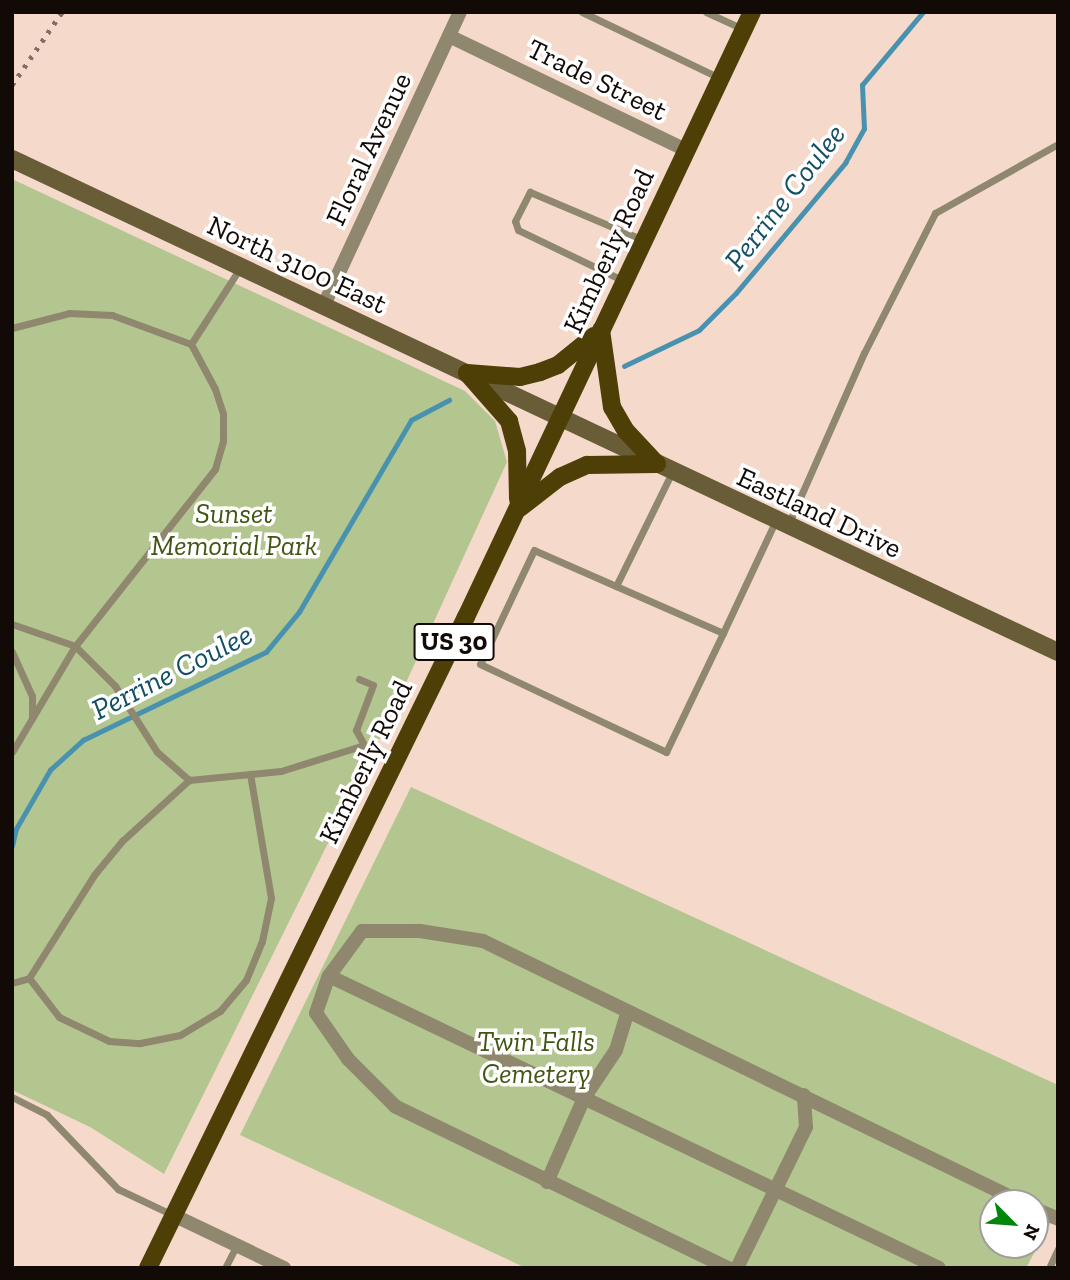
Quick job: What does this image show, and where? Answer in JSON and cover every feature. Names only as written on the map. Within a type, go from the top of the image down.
[{"type":"main road","name":"Kimberly Road","points":[[148,1268],[517,510],[752,12]]},
{"type":"main road","name":"North 3100 East","points":[[12,159],[559,418]]},
{"type":"main road","points":[[467,373],[520,377],[540,372],[575,353],[601,330]]},
{"type":"main road","points":[[601,330],[612,407],[626,431],[665,468]]},
{"type":"main road","points":[[467,373],[509,421],[520,476],[517,510]]},
{"type":"main road","name":"Eastland Drive","points":[[559,418],[1058,652]]},
{"type":"main road","points":[[517,510],[560,477],[587,465],[665,468]]},
{"type":"street","name":"Floral Avenue","points":[[323,307],[460,12]]},
{"type":"street","name":"Trade Street","points":[[449,36],[686,150]]},
{"type":"street","points":[[728,1268],[395,1106],[348,1059],[316,1013],[329,976],[362,931],[420,931],[483,941],[995,1189]]},
{"type":"street","points":[[329,976],[939,1268]]},
{"type":"street","points":[[547,1182],[567,1146],[584,1098],[616,1050],[627,1013]]},
{"type":"street","points":[[737,1268],[806,1128],[804,1095]]},
{"type":"street","points":[[173,1215],[284,1268]]},
{"type":"lane","points":[[582,12],[720,78]]},
{"type":"lane","points":[[706,12],[744,29]]},
{"type":"lane","points":[[723,633],[534,550],[480,664],[666,752],[723,633],[781,524],[935,213],[1058,144]]},
{"type":"lane","points":[[623,281],[518,230],[515,221],[530,191],[643,240]]},
{"type":"lane","points":[[191,344],[241,267]]},
{"type":"lane","points":[[12,328],[69,313],[112,315],[191,344],[223,414],[223,441],[215,469],[75,646],[12,752]]},
{"type":"lane","points":[[616,586],[665,468]]},
{"type":"lane","points":[[12,624],[75,646],[115,686],[137,727],[189,780]]},
{"type":"lane","points":[[12,652],[32,696],[32,718]]},
{"type":"lane","points":[[359,679],[373,685],[356,730],[364,745],[396,759]]},
{"type":"lane","points":[[12,983],[29,978],[94,875],[122,841],[189,780],[313,764],[364,745]]},
{"type":"lane","points":[[29,978],[59,1017],[109,1041],[140,1043],[180,1035],[220,1011],[246,979],[262,941],[271,898],[250,774]]},
{"type":"lane","points":[[12,1097],[47,1115],[118,1189],[173,1215]]},
{"type":"lane","points":[[225,1268],[236,1246]]},
{"type":"lane","points":[[1049,1268],[1058,1249]]},
{"type":"green space","name":"Sunset Memorial Park","points":[[12,179],[465,391],[495,421],[507,462],[388,722],[164,1174],[90,1127],[12,1090]]},
{"type":"green space","name":"Twin Falls Cemetery","points":[[411,787],[1058,1085],[1058,1209],[1049,1226],[1049,1189],[979,1189],[979,1259],[1031,1259],[1026,1268],[526,1268],[240,1135]]},
{"type":"waterway","name":"Perrine Coulee","points":[[624,366],[699,330],[736,293],[845,163],[864,129],[862,85],[923,12]]},
{"type":"waterway","name":"Perrine Coulee","points":[[12,846],[16,829],[50,770],[83,740],[266,652],[299,612],[411,420],[449,400]]},
{"type":"railway","points":[[12,85],[62,12]]}]
